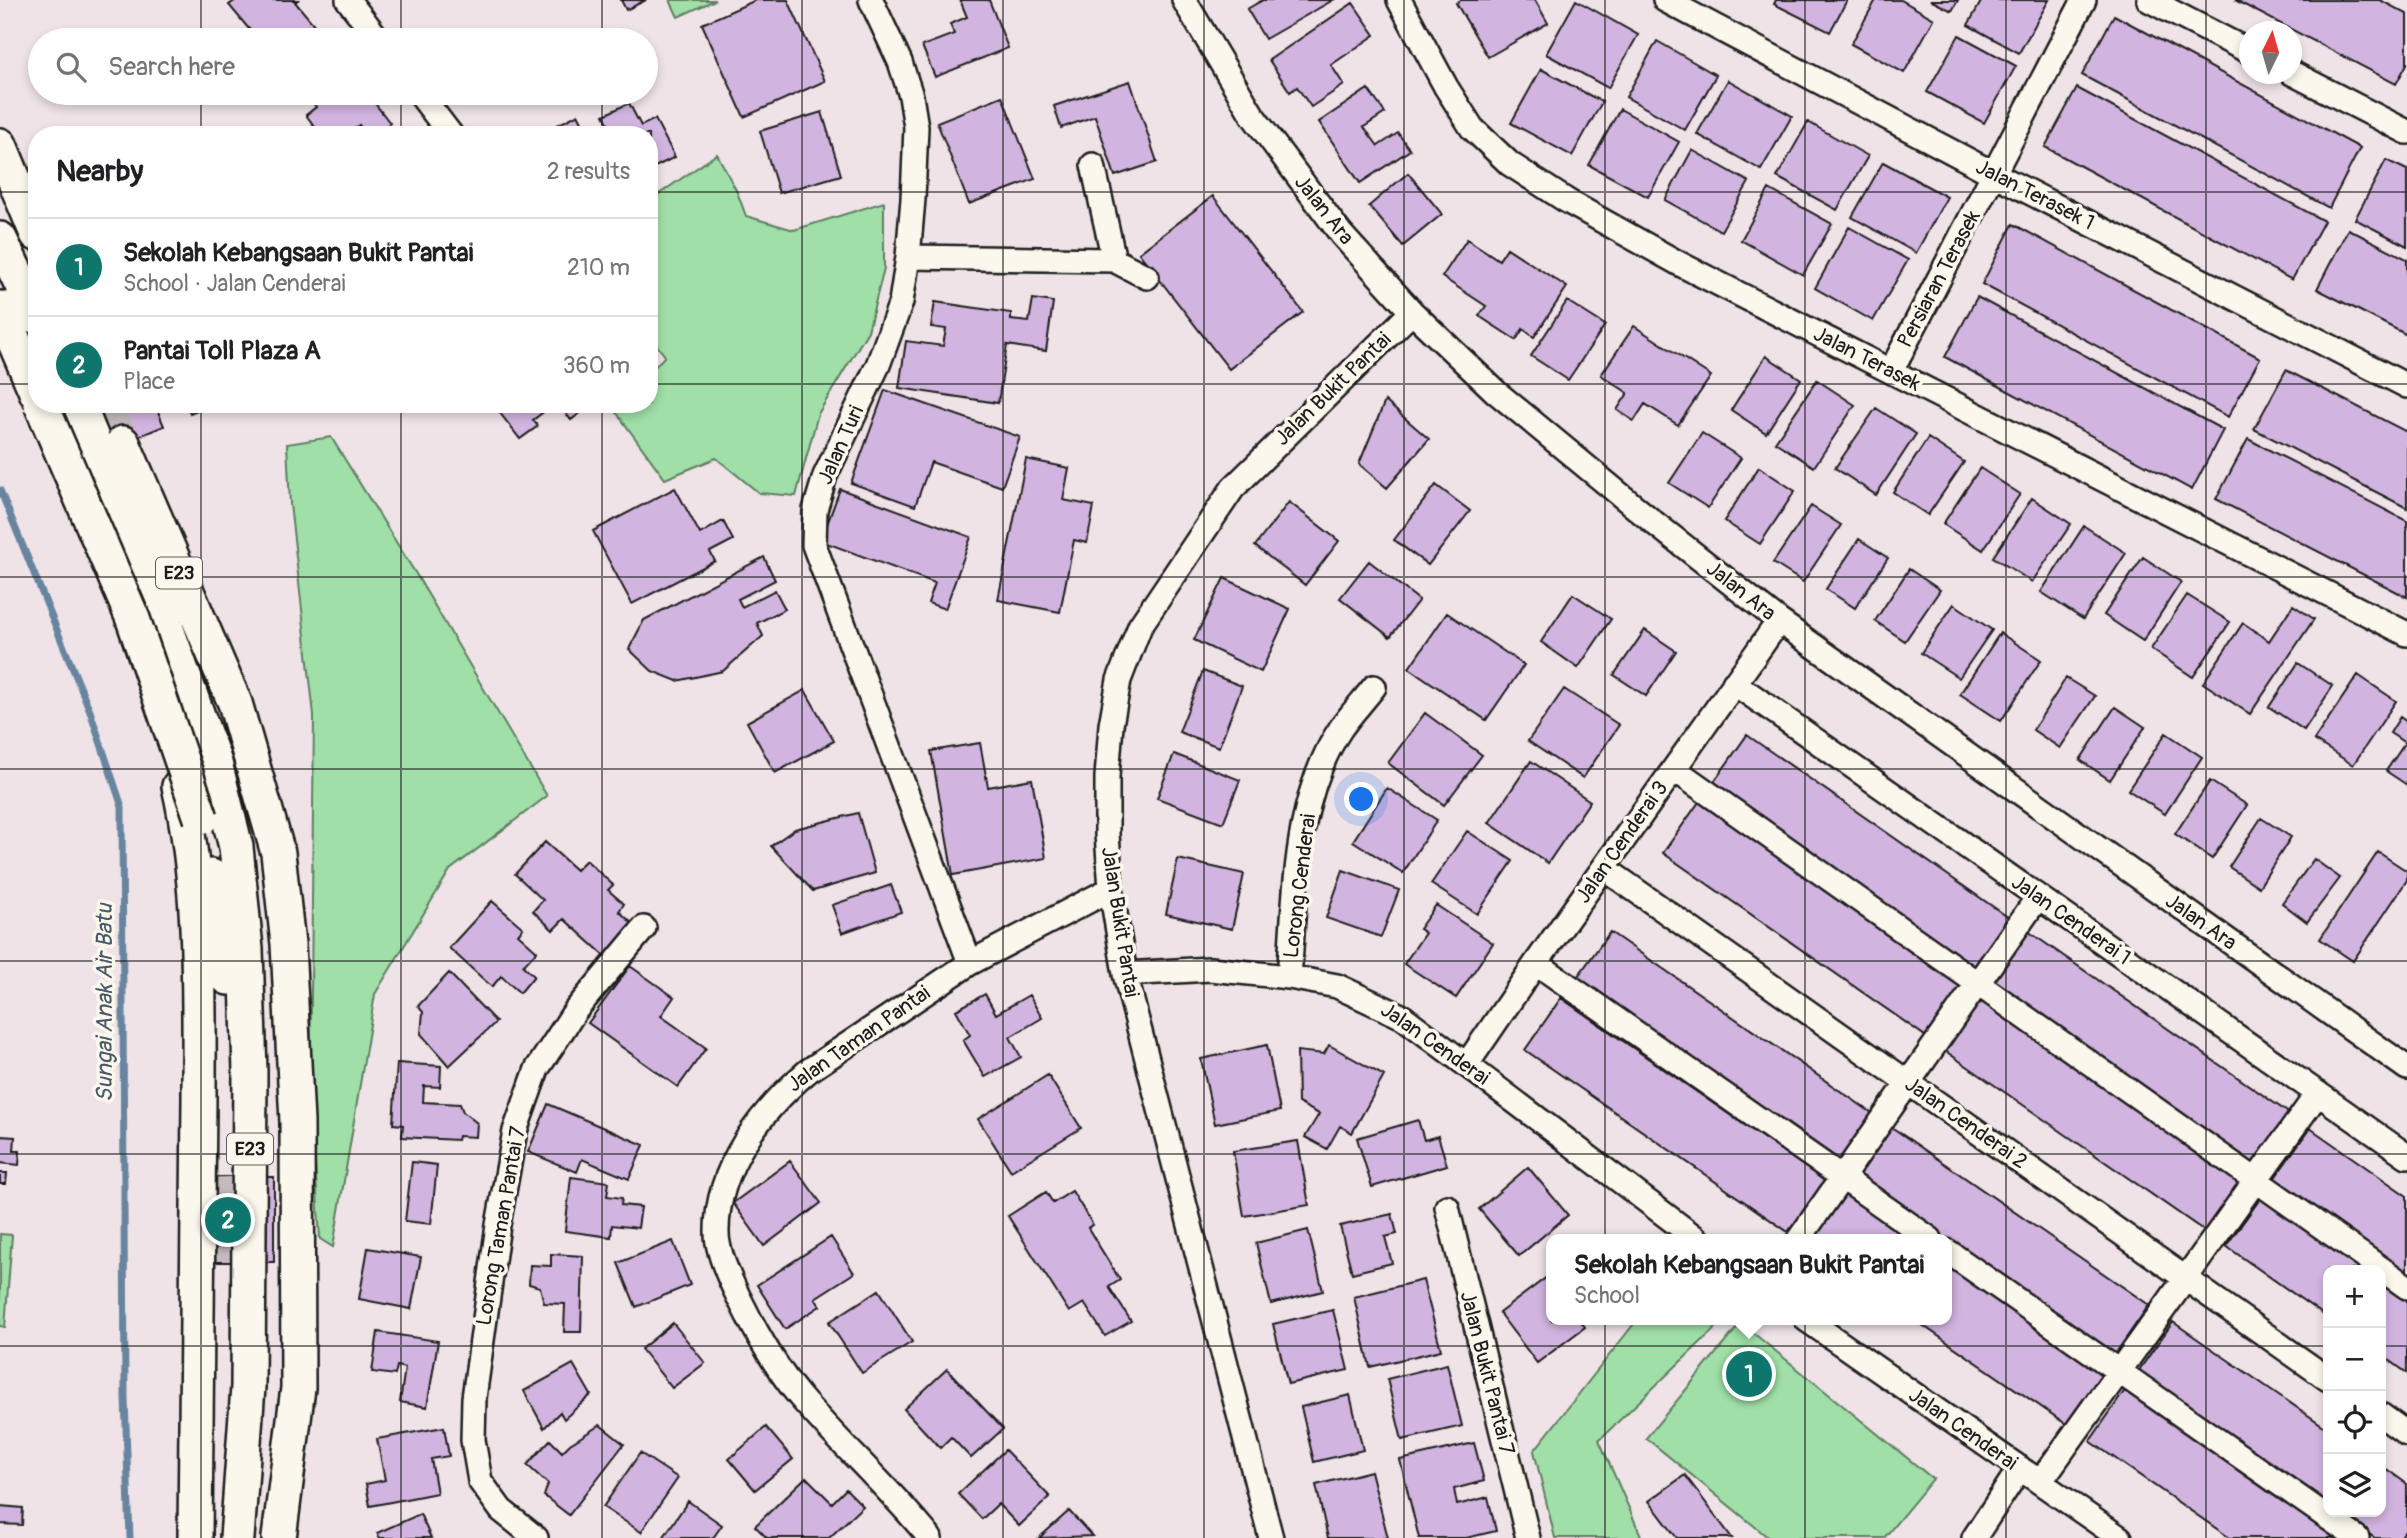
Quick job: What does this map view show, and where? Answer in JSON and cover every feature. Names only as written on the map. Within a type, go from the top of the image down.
[{"type":"highway","points":[[0,145],[28,212]]},
{"type":"highway","points":[[0,239],[28,298]]},
{"type":"highway","points":[[0,297],[28,350]]},
{"type":"highway","points":[[0,308],[28,373]]},
{"type":"highway","name":"E23","points":[[45,413],[133,619],[201,818],[228,976],[227,1177]]},
{"type":"highway","name":"E23","points":[[59,413],[81,462],[137,615],[189,831],[199,971],[199,1287],[195,1538]]},
{"type":"highway","name":"E23","points":[[82,413],[145,568],[215,763],[236,846],[246,948],[250,1072],[248,1387],[237,1538]]},
{"type":"highway","name":"E23","points":[[123,443],[235,703],[278,853],[288,944],[297,1122],[298,1388],[279,1538]]},
{"type":"highway","points":[[224,1538],[229,1262]]},
{"type":"street","name":"Jalan Turi","points":[[871,0],[900,62],[911,96],[916,127],[908,257],[901,302],[878,365],[825,476],[815,510],[814,544],[970,963]]},
{"type":"street","name":"Jalan Ara","points":[[1184,0],[1253,117],[1341,234],[1412,312],[1507,401],[1651,521],[1779,621],[2407,1068]]},
{"type":"street","name":"Jalan Terasek","points":[[1399,0],[1446,87],[1472,128],[1510,164],[1567,201],[1680,264],[2406,631]]},
{"type":"street","name":"Jalan Terasek 1","points":[[1665,0],[1994,174],[2407,386]]},
{"type":"street","name":"Persiaran Terasek","points":[[1891,371],[2084,0]]},
{"type":"street","points":[[2149,0],[2239,46]]},
{"type":"street","points":[[358,3],[372,28]]},
{"type":"street","points":[[2302,79],[2407,132]]},
{"type":"street","points":[[428,105],[444,126]]},
{"type":"street","points":[[1093,165],[1114,260]]},
{"type":"street","points":[[908,257],[1114,260],[1147,277]]},
{"type":"street","name":"Jalan Bukit Pantai","points":[[1271,1538],[1125,974],[1111,889],[1107,777],[1111,725],[1119,680],[1140,626],[1233,488],[1412,312]]},
{"type":"street","name":"Jalan Cenderai 3","points":[[1467,1064],[1779,621]]},
{"type":"street","name":"Jalan Cenderai 1","points":[[1734,683],[2407,1156]]},
{"type":"street","name":"Lorong Cenderai","points":[[1289,978],[1301,845],[1315,779],[1340,729],[1374,687]]},
{"type":"street","points":[[1674,769],[2407,1287]]},
{"type":"street","name":"Jalan Cenderai 2","points":[[1604,868],[2323,1375]]},
{"type":"street","name":"Jalan Taman Pantai","points":[[930,1538],[799,1395],[759,1339],[730,1279],[717,1236],[723,1187],[737,1157],[761,1118],[789,1086],[807,1071],[970,963],[1111,889]]},
{"type":"street","points":[[1803,1234],[2038,897]]},
{"type":"street","name":"Lorong Taman Pantai 7","points":[[536,1538],[501,1510],[480,1481],[473,1440],[474,1398],[514,1131],[537,1069],[575,1011],[644,928]]},
{"type":"street","points":[[1536,963],[1923,1234]]},
{"type":"street","name":"Jalan Cenderai","points":[[1125,974],[1210,969],[1289,978],[1337,986],[1376,1003],[1403,1017],[1467,1064],[1690,1234]]},
{"type":"street","points":[[2040,1482],[2318,1093]]},
{"type":"street","name":"Jalan Bukit Pantai 7","points":[[1447,1207],[1528,1538]]},
{"type":"street","points":[[1952,1255],[2357,1538]]},
{"type":"street","name":"Jalan Cenderai","points":[[1814,1325],[2120,1538]]},
{"type":"street","points":[[2386,1419],[2407,1434]]},
{"type":"street","points":[[1974,1538],[2020,1468]]},
{"type":"green space","points":[[670,0],[715,0],[678,17]]},
{"type":"green space","points":[[717,154],[746,216],[794,230],[884,202],[884,268],[868,331],[818,414],[796,496],[759,493],[716,458],[665,479],[617,413],[658,413],[658,363],[665,356],[658,347],[658,195]]},
{"type":"green space","points":[[331,437],[416,574],[547,796],[450,870],[375,994],[333,1247],[320,1239],[310,1085],[314,715],[290,504],[287,444]]},
{"type":"green space","points":[[0,1234],[12,1235],[5,1327],[0,1326]]},
{"type":"green space","points":[[1633,1325],[1719,1325],[1599,1440],[1642,1538],[1555,1538],[1534,1451]]},
{"type":"green space","points":[[1739,1325],[1743,1325],[1933,1479],[1884,1538],[1769,1538],[1646,1438]]},
{"type":"building","points":[[236,0],[298,0],[295,2],[316,27],[248,28],[229,5]]},
{"type":"building","points":[[621,0],[646,0],[626,10]]},
{"type":"building","points":[[756,0],[788,0],[825,81],[744,117],[702,24]]},
{"type":"building","points":[[960,0],[989,0],[1008,48],[935,77],[922,46],[954,34],[950,24],[967,17]]},
{"type":"building","points":[[1263,0],[1333,0],[1265,39],[1247,9]]},
{"type":"building","points":[[1461,0],[1535,0],[1548,23],[1488,57],[1456,3]]},
{"type":"building","points":[[1576,0],[1638,35],[1608,88],[1546,54]]},
{"type":"building","points":[[1776,0],[1847,0],[1830,32],[1774,4]]},
{"type":"building","points":[[1876,0],[1901,0],[1934,19],[1904,73],[1851,44]]},
{"type":"building","points":[[1930,0],[1958,0],[1952,11]]},
{"type":"building","points":[[1982,0],[2049,0],[2019,53],[1968,25]]},
{"type":"building","points":[[2235,0],[2380,0],[2407,14],[2407,64],[2396,84],[2302,35],[2302,21],[2275,21]]},
{"type":"building","points":[[1353,3],[1375,35],[1331,65],[1344,85],[1311,107],[1297,87],[1290,92],[1269,60]]},
{"type":"building","points":[[2114,15],[2360,148],[2329,208],[2082,75]]},
{"type":"building","points":[[1959,35],[2016,66],[1984,123],[1927,92]]},
{"type":"building","points":[[1657,41],[1716,75],[1685,130],[1626,97]]},
{"type":"building","points":[[1541,69],[1602,102],[1572,156],[1511,123]]},
{"type":"building","points":[[1728,80],[1792,116],[1761,170],[1697,134]]},
{"type":"building","points":[[1130,81],[1157,162],[1115,176],[1095,116],[1061,128],[1054,106]]},
{"type":"building","points":[[2077,88],[2324,221],[2292,280],[2045,147]]},
{"type":"building","points":[[1368,89],[1385,113],[1364,127],[1378,146],[1398,133],[1410,150],[1360,183],[1319,122]]},
{"type":"building","points":[[1002,96],[1035,179],[969,204],[937,122]]},
{"type":"building","points":[[314,105],[376,105],[390,123],[386,126],[314,126],[306,115],[316,107]]},
{"type":"building","points":[[630,105],[641,126],[610,126],[604,115]]},
{"type":"building","points":[[1620,109],[1679,142],[1648,197],[1589,165]]},
{"type":"building","points":[[822,112],[841,175],[779,193],[760,131]]},
{"type":"building","points":[[578,114],[584,126],[555,126]]},
{"type":"building","points":[[655,119],[675,157],[658,166],[658,126],[641,126]]},
{"type":"building","points":[[1808,122],[1868,156],[1837,210],[1777,177]]},
{"type":"building","points":[[1692,150],[1749,182],[1721,231],[1665,200]]},
{"type":"building","points":[[2386,160],[2407,170],[2407,246],[2355,219]]},
{"type":"building","points":[[1883,162],[1947,197],[1916,253],[1852,217]]},
{"type":"building","points":[[1408,173],[1442,214],[1403,246],[1369,206]]},
{"type":"building","points":[[1769,189],[1832,224],[1803,275],[1741,240]]},
{"type":"building","points":[[1213,196],[1303,312],[1229,369],[1139,253]]},
{"type":"building","points":[[2013,224],[2260,358],[2228,417],[1982,284]]},
{"type":"building","points":[[1849,227],[1908,260],[1873,321],[1815,288]]},
{"type":"building","points":[[2348,229],[2407,259],[2407,335],[2317,289]]},
{"type":"building","points":[[1467,239],[1499,260],[1507,248],[1567,287],[1534,337],[1523,329],[1516,340],[1479,316],[1486,306],[1442,277]]},
{"type":"building","points":[[1977,297],[2223,430],[2192,490],[1945,357]]},
{"type":"building","points":[[1033,299],[1053,302],[1046,351],[1007,345],[998,403],[899,388],[906,341],[943,346],[946,329],[931,327],[935,302],[1011,313],[1011,320],[1029,322]]},
{"type":"building","points":[[1567,301],[1605,325],[1568,380],[1531,356]]},
{"type":"building","points":[[1634,326],[1711,376],[1678,425],[1645,404],[1634,421],[1617,410],[1628,393],[1601,375]]},
{"type":"building","points":[[1766,356],[1801,379],[1766,433],[1731,410]]},
{"type":"building","points":[[2286,370],[2407,432],[2407,508],[2254,429]]},
{"type":"building","points":[[1817,380],[1855,405],[1814,467],[1775,442]]},
{"type":"building","points":[[885,390],[1020,437],[1002,487],[931,462],[915,506],[851,483]]},
{"type":"building","points":[[1385,401],[1429,439],[1387,488],[1359,464]]},
{"type":"building","points":[[1876,408],[1916,434],[1876,495],[1835,468]]},
{"type":"building","points":[[54,413],[159,413],[164,426],[74,463]]},
{"type":"building","points":[[500,413],[542,413],[533,420],[538,426],[520,439]]},
{"type":"building","points":[[565,413],[580,413],[571,420]]},
{"type":"building","points":[[1702,433],[1741,458],[1708,508],[1669,483]]},
{"type":"building","points":[[1928,438],[1964,462],[1928,515],[1893,492]]},
{"type":"building","points":[[2248,439],[2407,521],[2407,597],[2216,499]]},
{"type":"building","points":[[1026,459],[1069,468],[1063,500],[1094,506],[1087,543],[1074,540],[1060,612],[998,600]]},
{"type":"building","points":[[1759,467],[1795,491],[1760,544],[1724,521]]},
{"type":"building","points":[[1980,468],[2020,494],[1983,550],[1943,524]]},
{"type":"building","points":[[1436,485],[1470,511],[1428,565],[1394,540]]},
{"type":"building","points":[[675,488],[700,534],[723,521],[733,540],[710,552],[715,561],[632,604],[593,531]]},
{"type":"building","points":[[840,489],[971,537],[945,609],[928,603],[935,583],[821,541]]},
{"type":"building","points":[[2032,498],[2071,524],[2032,582],[1993,557]]},
{"type":"building","points":[[1289,502],[1339,541],[1305,585],[1255,546]]},
{"type":"building","points":[[1811,506],[1841,525],[1803,582],[1773,563]]},
{"type":"building","points":[[2084,526],[2126,553],[2083,619],[2041,592]]},
{"type":"building","points":[[1859,539],[1888,558],[1855,608],[1826,589]]},
{"type":"building","points":[[764,557],[775,580],[738,599],[742,607],[775,590],[785,609],[757,623],[763,636],[723,671],[677,681],[652,671],[629,649],[644,620]]},
{"type":"building","points":[[2143,557],[2181,582],[2143,641],[2104,615]]},
{"type":"building","points":[[1369,561],[1419,600],[1390,637],[1340,598]]},
{"type":"building","points":[[1909,569],[1940,590],[1905,641],[1875,621]]},
{"type":"building","points":[[1224,578],[1290,609],[1261,672],[1194,640]]},
{"type":"building","points":[[1573,594],[1611,619],[1578,668],[1541,642]]},
{"type":"building","points":[[2187,595],[2230,622],[2193,677],[2151,649]]},
{"type":"building","points":[[1954,604],[1992,630],[1959,678],[1921,653]]},
{"type":"building","points":[[2293,605],[2314,619],[2250,714],[2203,683],[2243,623],[2269,641]]},
{"type":"building","points":[[1447,613],[1524,665],[1486,720],[1409,668]]},
{"type":"building","points":[[1645,630],[1676,651],[1646,696],[1614,675]]},
{"type":"building","points":[[2000,633],[2041,660],[2001,721],[1960,694]]},
{"type":"building","points":[[2298,663],[2333,686],[2304,730],[2269,707]]},
{"type":"building","points":[[1203,671],[1242,686],[1219,747],[1179,732]]},
{"type":"building","points":[[2358,675],[2396,701],[2353,765],[2314,740]]},
{"type":"building","points":[[2066,678],[2095,696],[2060,748],[2033,730]]},
{"type":"building","points":[[1564,689],[1619,725],[1583,778],[1528,741]]},
{"type":"building","points":[[805,690],[834,741],[775,773],[747,722]]},
{"type":"building","points":[[2115,707],[2145,727],[2110,780],[2080,760]]},
{"type":"building","points":[[1425,713],[1482,755],[1444,805],[1388,763]]},
{"type":"building","points":[[2400,717],[2407,722],[2407,785],[2386,771],[2405,743],[2390,733]]},
{"type":"building","points":[[2166,733],[2202,757],[2165,814],[2128,790]]},
{"type":"building","points":[[1747,735],[2012,920],[1976,972],[1711,786]]},
{"type":"building","points":[[980,743],[988,787],[1032,779],[1046,858],[953,875],[931,751]]},
{"type":"building","points":[[1174,754],[1240,780],[1223,823],[1157,798]]},
{"type":"building","points":[[1531,761],[1590,801],[1548,863],[1489,823]]},
{"type":"building","points":[[2210,781],[2247,805],[2212,859],[2175,834]]},
{"type":"building","points":[[1387,788],[1437,820],[1403,873],[1353,841]]},
{"type":"building","points":[[1699,802],[1964,987],[1928,1038],[1663,853]]},
{"type":"building","points":[[858,813],[875,873],[813,891],[771,846],[795,829]]},
{"type":"building","points":[[2261,818],[2291,837],[2259,887],[2229,867]]},
{"type":"building","points":[[1467,831],[1513,861],[1477,914],[1431,884]]},
{"type":"building","points":[[545,842],[576,870],[586,860],[613,885],[608,890],[624,904],[619,911],[634,925],[605,956],[564,919],[553,930],[533,911],[543,900],[515,874]]},
{"type":"building","points":[[2378,852],[2407,871],[2407,880],[2353,961],[2320,939]]},
{"type":"building","points":[[1178,859],[1244,874],[1232,929],[1166,914]]},
{"type":"building","points":[[2314,859],[2340,878],[2307,922],[2282,903]]},
{"type":"building","points":[[1343,870],[1399,890],[1381,937],[1326,918]]},
{"type":"building","points":[[891,885],[901,912],[842,933],[832,905]]},
{"type":"building","points":[[492,901],[523,928],[518,934],[537,951],[523,966],[534,976],[520,993],[501,976],[492,987],[449,948]]},
{"type":"building","points":[[1436,905],[1493,943],[1456,998],[1404,964],[1425,933],[1419,929]]},
{"type":"building","points":[[2025,929],[2290,1114],[2254,1166],[1989,981]]},
{"type":"building","points":[[1610,932],[1875,1115],[1839,1167],[1573,983]]},
{"type":"building","points":[[630,966],[674,997],[661,1016],[706,1048],[678,1087],[588,1023]]},
{"type":"building","points":[[449,973],[496,1022],[449,1066],[421,1034],[423,1012],[418,1006]]},
{"type":"building","points":[[985,994],[996,1014],[1029,995],[1042,1018],[1010,1037],[1021,1057],[985,1077],[963,1040],[970,1035],[956,1010]]},
{"type":"building","points":[[1977,996],[2242,1181],[2206,1232],[1941,1048]]},
{"type":"building","points":[[1561,998],[1827,1182],[1791,1234],[1525,1050]]},
{"type":"building","points":[[1267,1045],[1280,1111],[1215,1124],[1201,1059]]},
{"type":"building","points":[[1329,1045],[1384,1076],[1352,1133],[1340,1126],[1327,1149],[1305,1137],[1319,1114],[1298,1103],[1297,1051],[1324,1054]]},
{"type":"building","points":[[397,1063],[441,1066],[440,1087],[424,1086],[423,1102],[460,1104],[463,1112],[477,1123],[476,1137],[458,1136],[457,1140],[402,1137],[403,1125],[393,1124]]},
{"type":"building","points":[[1048,1075],[1081,1128],[1011,1171],[978,1119]]},
{"type":"building","points":[[548,1104],[644,1145],[629,1179],[582,1159],[577,1172],[528,1152]]},
{"type":"building","points":[[1418,1120],[1424,1140],[1438,1136],[1447,1165],[1372,1187],[1357,1138]]},
{"type":"building","points":[[1887,1124],[2149,1305],[2113,1357],[1952,1244],[1952,1234],[1937,1234],[1851,1175]]},
{"type":"building","points":[[2310,1128],[2407,1196],[2407,1272],[2274,1179]]},
{"type":"building","points":[[0,1136],[15,1137],[14,1151],[20,1151],[19,1165],[0,1163]]},
{"type":"building","points":[[1298,1141],[1309,1205],[1244,1216],[1233,1151]]},
{"type":"building","points":[[790,1161],[821,1203],[764,1246],[733,1203]]},
{"type":"building","points":[[412,1162],[437,1165],[431,1224],[405,1221]]},
{"type":"building","points":[[1528,1167],[1568,1215],[1519,1256],[1479,1209]]},
{"type":"building","points":[[0,1173],[7,1173],[6,1184],[0,1184]]},
{"type":"building","points":[[182,1177],[274,1177],[274,1262],[182,1262]]},
{"type":"building","points":[[571,1177],[609,1182],[607,1196],[622,1198],[621,1205],[641,1207],[638,1228],[612,1225],[611,1237],[565,1231]]},
{"type":"building","points":[[1072,1191],[1093,1225],[1088,1228],[1120,1280],[1109,1287],[1131,1321],[1105,1336],[1084,1303],[1069,1312],[1008,1216],[1046,1192],[1053,1203]]},
{"type":"building","points":[[1842,1192],[1903,1234],[1813,1234]]},
{"type":"building","points":[[2263,1195],[2364,1265],[2323,1265],[2323,1314],[2226,1246]]},
{"type":"building","points":[[1392,1214],[1397,1234],[1385,1237],[1392,1263],[1352,1273],[1340,1226]]},
{"type":"building","points":[[1308,1230],[1323,1291],[1271,1304],[1256,1243]]},
{"type":"building","points":[[831,1237],[854,1273],[815,1298],[820,1306],[785,1329],[757,1285]]},
{"type":"building","points":[[673,1241],[690,1285],[636,1307],[618,1263]]},
{"type":"building","points":[[368,1248],[421,1257],[411,1309],[359,1299]]},
{"type":"building","points":[[551,1254],[583,1256],[581,1332],[564,1332],[565,1304],[544,1303],[540,1287],[529,1284],[530,1265],[551,1266]]},
{"type":"building","points":[[1952,1268],[2102,1373],[2066,1424],[1922,1325],[1952,1325]]},
{"type":"building","points":[[1546,1278],[1546,1325],[1585,1327],[1537,1363],[1499,1313]]},
{"type":"building","points":[[1423,1280],[1441,1350],[1370,1367],[1354,1297]]},
{"type":"building","points":[[2386,1281],[2407,1296],[2407,1373],[2386,1358]]},
{"type":"building","points":[[879,1290],[912,1342],[862,1373],[829,1322]]},
{"type":"building","points":[[1333,1310],[1348,1370],[1288,1384],[1273,1324]]},
{"type":"building","points":[[2173,1322],[2323,1426],[2323,1503],[2137,1373]]},
{"type":"building","points":[[673,1323],[705,1363],[672,1388],[641,1349]]},
{"type":"building","points":[[378,1332],[438,1341],[427,1407],[400,1402],[405,1368],[397,1366],[395,1375],[372,1372]]},
{"type":"building","points":[[573,1364],[591,1395],[564,1419],[560,1412],[544,1428],[524,1391]]},
{"type":"building","points":[[1447,1364],[1462,1426],[1402,1440],[1387,1379]]},
{"type":"building","points":[[947,1369],[1003,1429],[971,1458],[951,1437],[940,1448],[904,1409]]},
{"type":"building","points":[[2126,1389],[2341,1538],[2230,1538],[2090,1441]]},
{"type":"building","points":[[1350,1395],[1363,1450],[1314,1462],[1301,1407]]},
{"type":"building","points":[[600,1425],[624,1444],[569,1515],[544,1496],[548,1484],[527,1465],[550,1440],[562,1452]]},
{"type":"building","points":[[444,1427],[449,1456],[431,1459],[437,1493],[370,1506],[366,1484],[385,1480],[377,1439]]},
{"type":"building","points":[[766,1427],[793,1459],[755,1490],[729,1459]]},
{"type":"building","points":[[1474,1443],[1484,1481],[1454,1489],[1457,1505],[1488,1497],[1496,1531],[1466,1538],[1419,1538],[1400,1460]]},
{"type":"building","points":[[1005,1450],[1050,1497],[1019,1526],[998,1504],[982,1519],[958,1494]]},
{"type":"building","points":[[640,1453],[678,1478],[641,1532],[603,1507]]},
{"type":"building","points":[[2386,1469],[2407,1484],[2407,1528],[2400,1538],[2375,1538],[2344,1517],[2386,1517]]},
{"type":"building","points":[[1371,1471],[1388,1538],[1328,1538],[1316,1485]]},
{"type":"building","points":[[1685,1475],[1732,1538],[1677,1538],[1649,1501]]},
{"type":"building","points":[[806,1477],[832,1503],[846,1489],[863,1506],[829,1538],[767,1538],[755,1526]]},
{"type":"building","points":[[688,1501],[722,1525],[713,1538],[663,1538]]},
{"type":"building","points":[[0,1506],[23,1508],[22,1525],[0,1524]]},
{"type":"building","points":[[1069,1511],[1092,1536],[1039,1538]]},
{"type":"building","points":[[420,1514],[431,1538],[380,1538],[377,1533]]},
{"type":"waterway","name":"Sungai Anak Air Batu","points":[[0,490],[90,711],[122,807],[125,1398],[130,1538]]},
{"type":"tunnel","points":[[110,413],[123,443]]},
{"type":"tunnel","points":[[227,1177],[229,1262]]},
{"type":"place","name":"Pantai Toll Plaza A","points":[[228,1220]]},
{"type":"place","name":"Sekolah Kebangsaan Bukit Pantai","points":[[1749,1374]]}]
